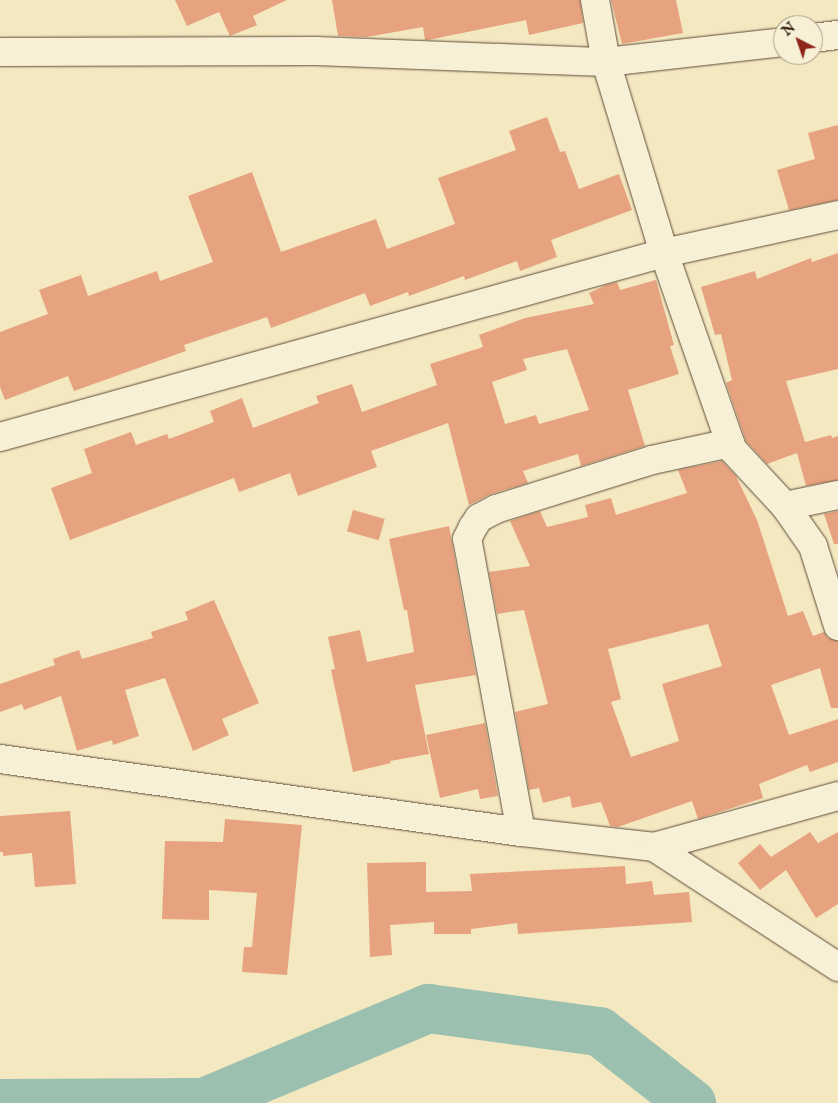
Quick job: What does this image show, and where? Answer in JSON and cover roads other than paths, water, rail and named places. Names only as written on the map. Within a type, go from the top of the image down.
[{"type":"street","points":[[595,0],[606,62],[664,253],[730,443],[733,450],[785,506],[813,546],[838,626]]},
{"type":"street","points":[[823,37],[838,35]]},
{"type":"street","points":[[0,52],[316,51],[606,62],[773,43]]},
{"type":"street","points":[[0,437],[664,253],[838,215]]},
{"type":"street","points":[[521,832],[468,539],[473,527],[479,518],[496,509],[652,460],[730,443]]},
{"type":"street","points":[[785,506],[838,495]]},
{"type":"street","points":[[0,759],[521,832],[654,847],[838,796]]},
{"type":"street","points":[[654,847],[838,967]]},
{"type":"waterway","points":[[0,1103],[203,1102],[428,1008],[599,1031],[691,1103]]}]
